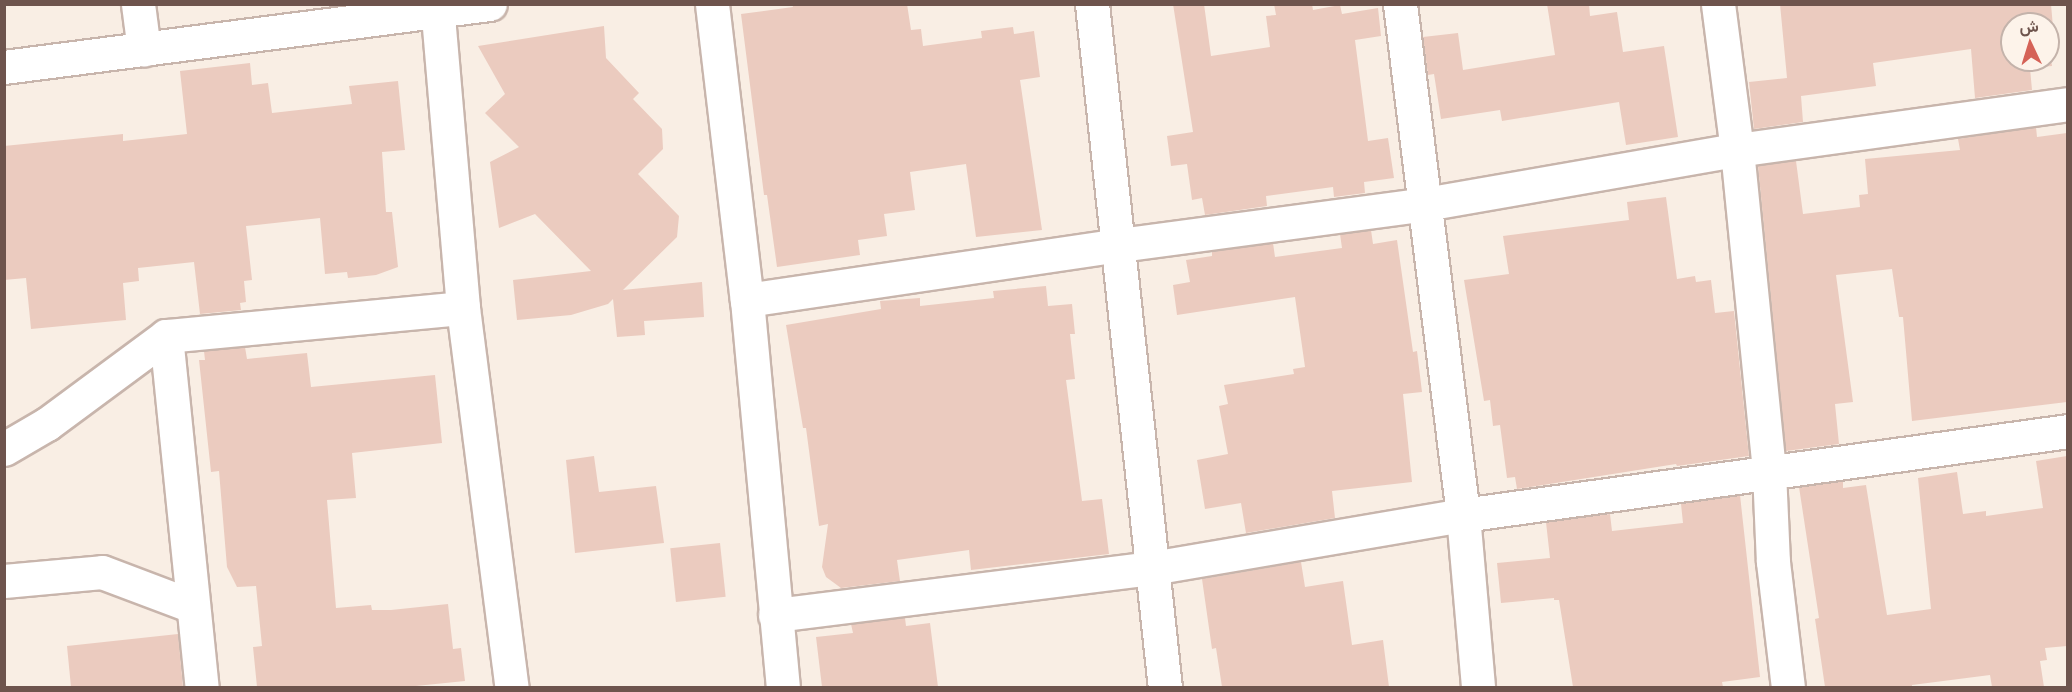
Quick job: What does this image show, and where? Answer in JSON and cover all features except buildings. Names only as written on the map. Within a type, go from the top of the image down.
[{"type":"street","points":[[138,4],[144,50]]},
{"type":"street","points":[[4,67],[144,50],[437,8],[490,4]]},
{"type":"street","points":[[712,4],[747,300],[783,687]]},
{"type":"street","points":[[1092,4],[1165,687]]},
{"type":"street","points":[[1400,4],[1463,515],[1478,687]]},
{"type":"street","points":[[1718,4],[1737,150],[1769,471],[1773,562],[1788,687]]},
{"type":"street","points":[[437,8],[462,308],[512,687]]},
{"type":"street","points":[[747,300],[1119,245],[1426,204],[1737,150],[2067,104]]},
{"type":"street","points":[[4,449],[47,423],[166,336],[462,308]]},
{"type":"street","points":[[166,336],[202,687]]},
{"type":"street","points":[[776,615],[1152,568],[1463,515],[2067,431]]},
{"type":"street","points":[[4,581],[102,572],[192,606]]}]
